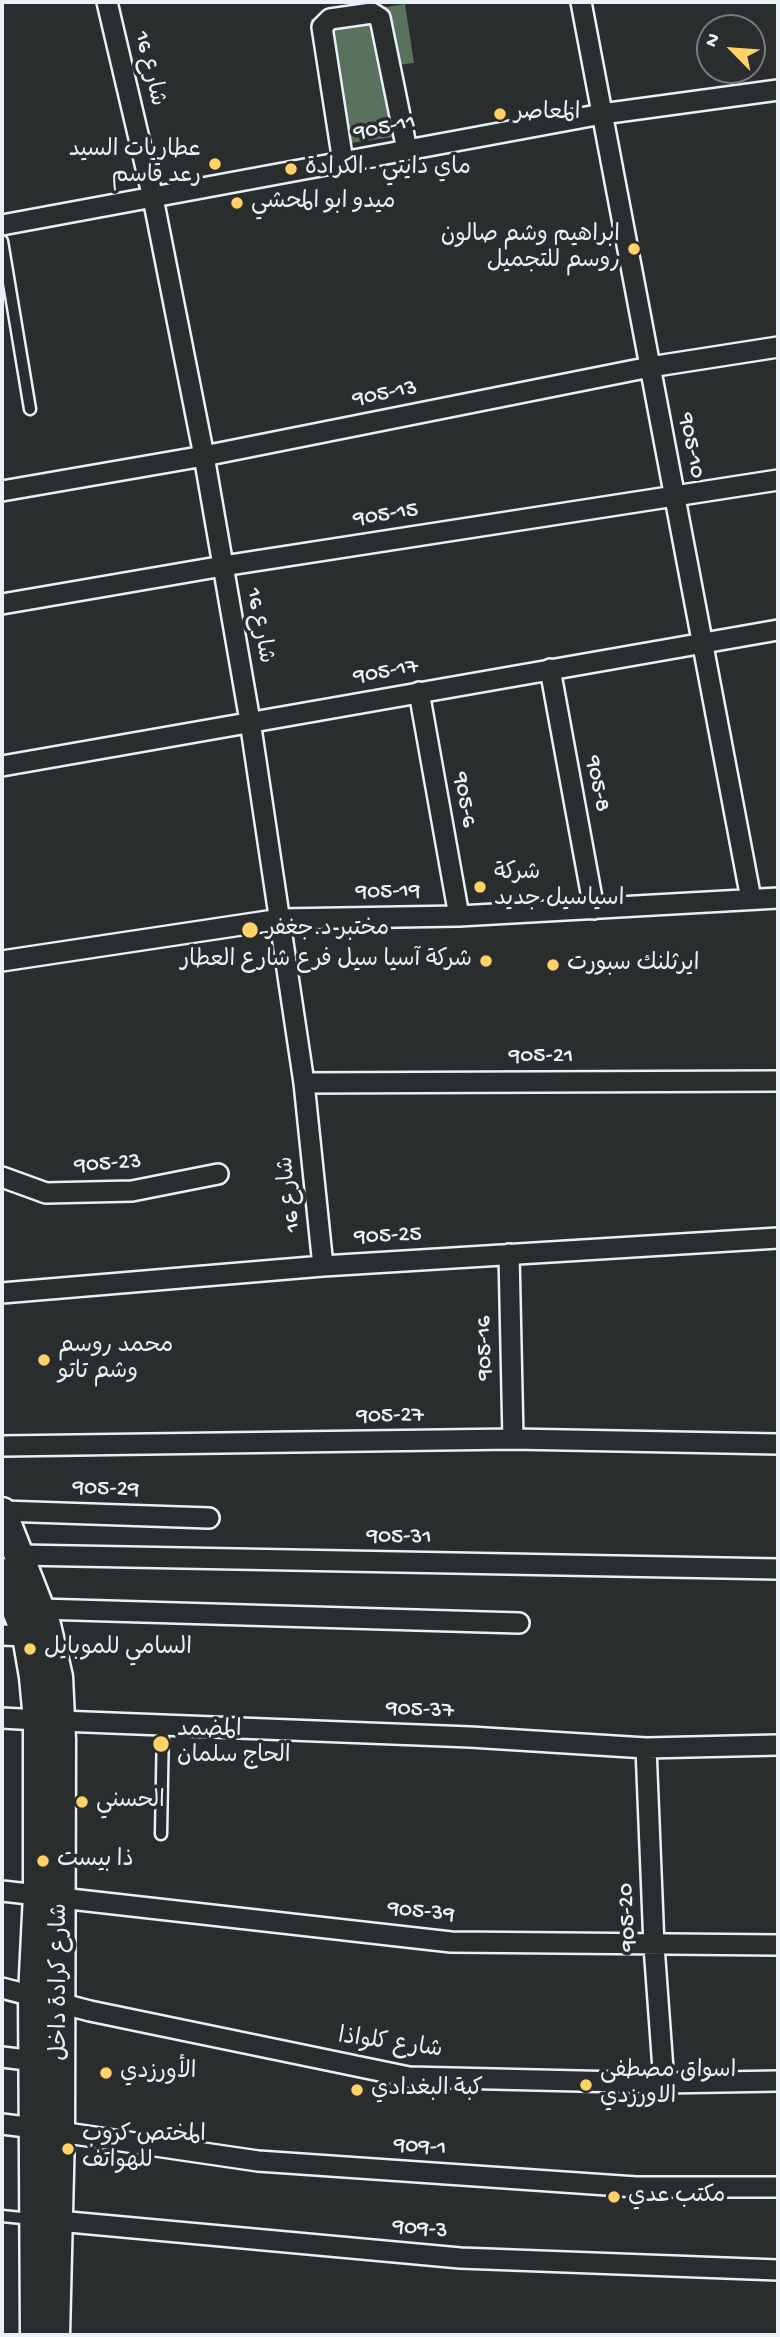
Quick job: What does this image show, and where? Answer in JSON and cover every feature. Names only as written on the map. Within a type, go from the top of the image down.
[{"type":"main road","name":"شارع كرادة داخل","points":[[2,1512],[19,1609],[14,1635],[34,1677],[49,1721]]},
{"type":"main road","name":"شارع كرادة داخل","points":[[19,1609],[49,1635],[58,1677],[49,1721],[49,1896],[61,2003],[47,2130],[47,2220],[55,2335]]},
{"type":"main road","name":"شارع كرادة داخل","points":[[47,2130],[35,2062],[33,1995],[49,1896]]},
{"type":"main road","name":"شارع كرادة داخل","points":[[36,2335],[47,2220]]},
{"type":"street","name":"شارع 16","points":[[107,2],[153,198],[204,456],[250,721],[304,1083],[323,1266]]},
{"type":"street","name":"905-10","points":[[581,2],[751,899]]},
{"type":"street","points":[[344,162],[322,27],[330,19],[372,13],[380,18],[407,150]]},
{"type":"street","name":"905-11","points":[[2,225],[602,114],[778,90]]},
{"type":"street","name":"905-13","points":[[2,491],[204,456],[650,367],[778,347]]},
{"type":"street","name":"905-15","points":[[2,604],[223,565],[778,480]]},
{"type":"street","name":"905-17","points":[[2,766],[778,630]]},
{"type":"street","name":"905-8","points":[[550,669],[594,909]]},
{"type":"street","name":"905-6","points":[[419,692],[459,916]]},
{"type":"street","name":"905-19","points":[[2,961],[281,919],[459,916],[778,898]]},
{"type":"street","name":"905-21","points":[[304,1083],[778,1081]]},
{"type":"street","name":"905-23","points":[[2,1177],[46,1193],[132,1191],[218,1174]]},
{"type":"street","name":"905-25","points":[[2,1293],[323,1266],[778,1238]]},
{"type":"street","name":"905-16","points":[[509,1254],[513,1439]]},
{"type":"street","name":"905-27","points":[[2,1446],[513,1439],[778,1444]]},
{"type":"street","name":"905-29","points":[[2,1512],[209,1518]]},
{"type":"street","name":"905-31","points":[[11,1564],[778,1569]]},
{"type":"street","points":[[19,1609],[519,1623]]},
{"type":"street","name":"905-37","points":[[2,1718],[456,1737],[646,1748],[778,1745]]},
{"type":"street","name":"905-20","points":[[646,1748],[654,1946],[664,2083]]},
{"type":"street","name":"905-39","points":[[2,1891],[451,1941],[654,1946],[778,1945]]},
{"type":"street","name":"شارع كلواذا","points":[[2,1988],[104,2014],[409,2077],[664,2083],[778,2081]]},
{"type":"street","points":[[2,2057],[35,2062]]},
{"type":"street","name":"909-1","points":[[2,2124],[272,2162],[636,2187],[778,2187]]},
{"type":"street","name":"909-3","points":[[47,2220],[460,2258],[778,2270]]},
{"type":"lane","points":[[2,241],[30,409]]},
{"type":"lane","points":[[161,1833],[163,1725]]},
{"type":"lane","points":[[2,2216],[47,2220]]},
{"type":"green space","points":[[405,4],[414,63],[395,65],[406,135],[331,146],[311,19]]},
{"type":"place","name":"المعاصر","points":[[500,114]]},
{"type":"place","name":"عطاريات السيد رعد قاسم","points":[[215,164]]},
{"type":"place","name":"ماي دايتي - الكرادة","points":[[291,169]]},
{"type":"place","name":"ميدو ابو المحشي","points":[[237,203]]},
{"type":"place","name":"ابراهيم وشم صالون روسم للتجميل","points":[[634,249]]},
{"type":"place","name":"شركة اسياسيل جديد","points":[[480,887]]},
{"type":"place","name":"مختبر د.جغفر","points":[[250,930]]},
{"type":"place","name":"شركة آسيا سيل فرع شارع العطار","points":[[486,961]]},
{"type":"place","name":"ايرثلنك سبورت","points":[[553,965]]},
{"type":"place","name":"محمد روسم وشم تاتو","points":[[44,1360]]},
{"type":"place","name":"السامي للموبايل","points":[[30,1649]]},
{"type":"place","name":"المضمد الحاج سلمان","points":[[161,1744]]},
{"type":"place","name":"الحسني","points":[[82,1802]]},
{"type":"place","name":"ذا بيست","points":[[43,1861]]},
{"type":"place","name":"الأورزدي","points":[[106,2073]]},
{"type":"place","name":"اسواق مصطفى الاورزدي","points":[[586,2085]]},
{"type":"place","name":"كبة البغدادي","points":[[357,2090]]},
{"type":"place","name":"المختص كروب للهواتف","points":[[68,2149]]},
{"type":"place","name":"مكتب عدي","points":[[614,2197]]}]
